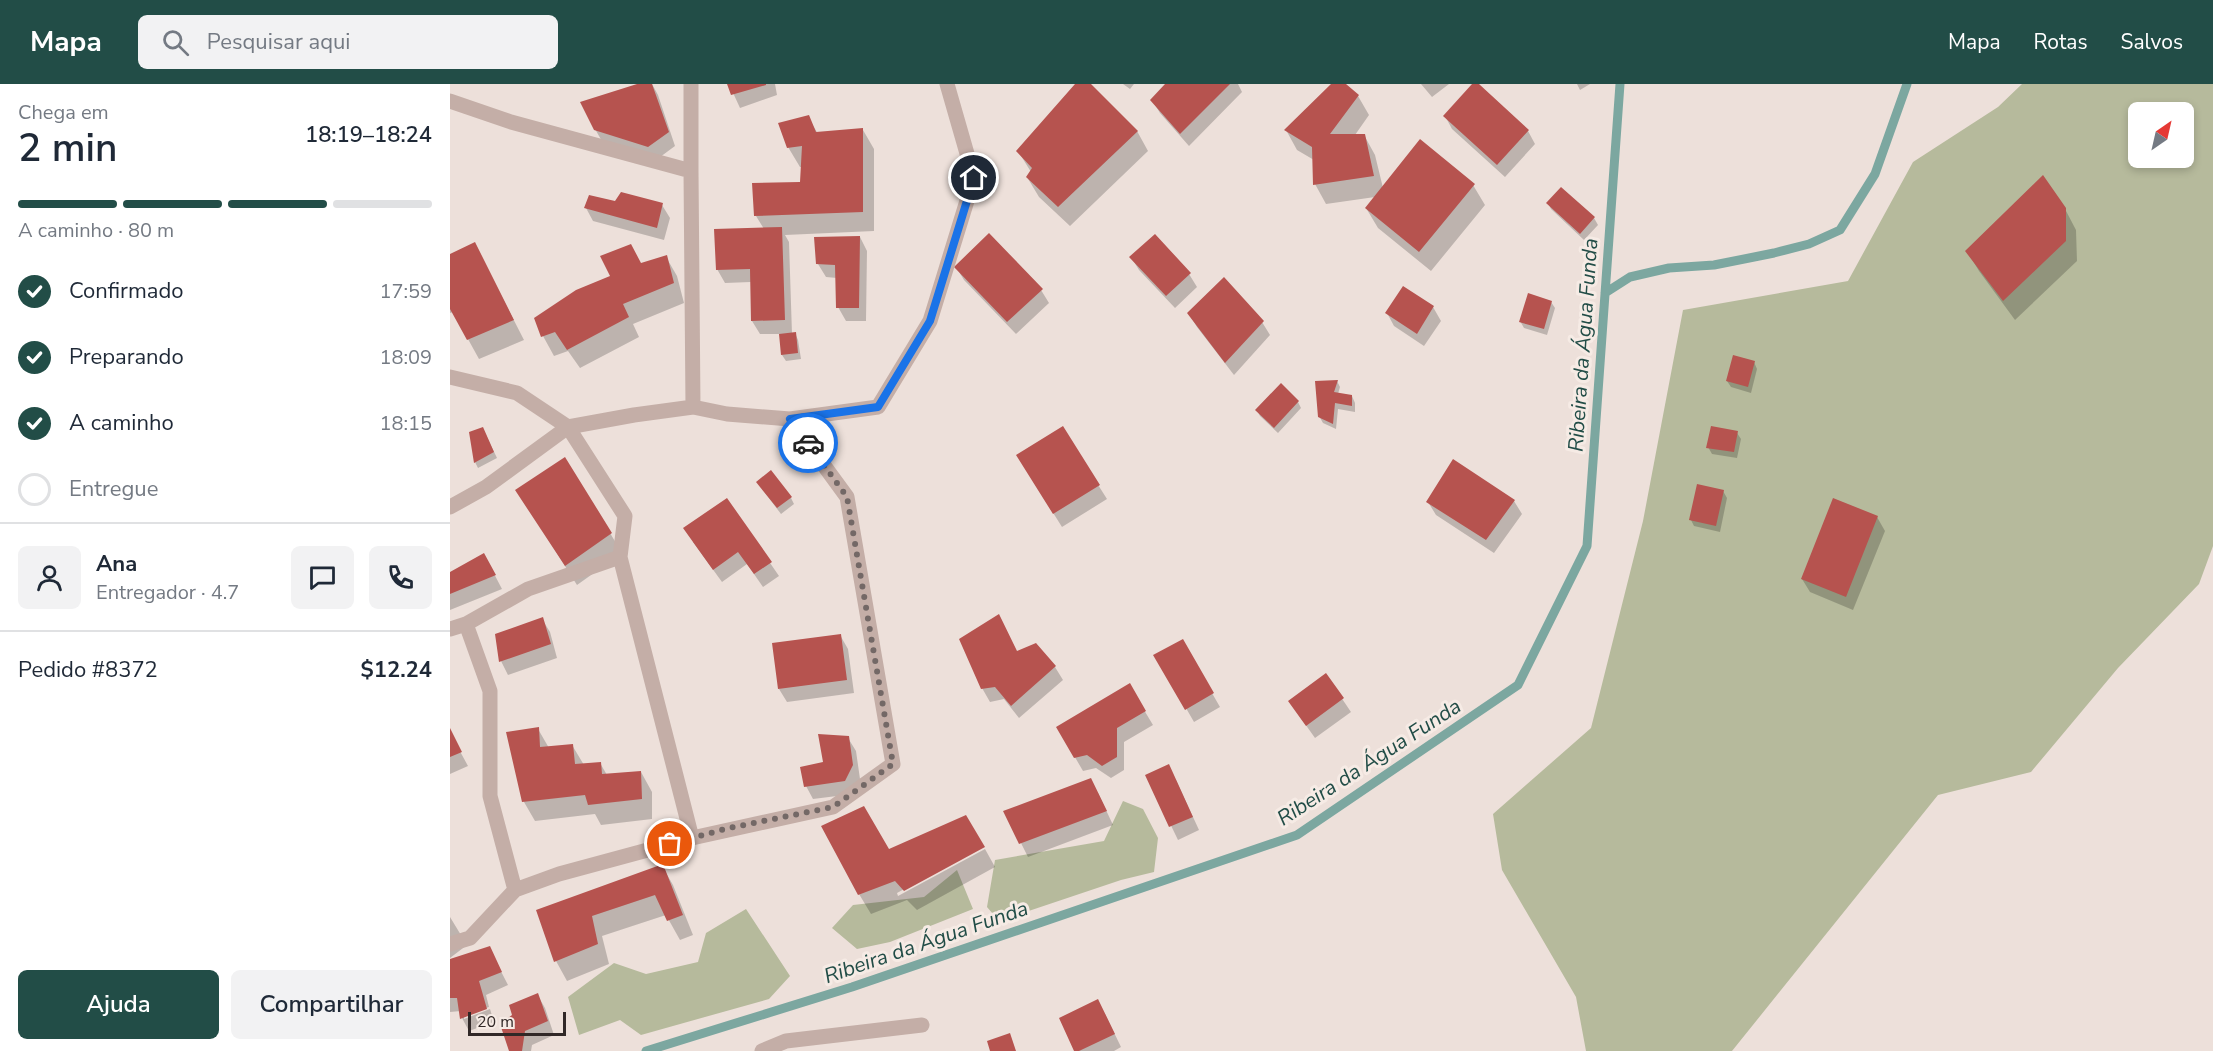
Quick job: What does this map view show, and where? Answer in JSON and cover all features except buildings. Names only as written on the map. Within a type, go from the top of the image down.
[{"type":"street","points":[[692,84],[693,407]]},
{"type":"street","points":[[450,507],[486,487],[568,428],[634,415],[693,407],[727,414],[790,419],[878,407],[930,321],[974,178],[947,84]]},
{"type":"street","points":[[450,101],[511,122],[691,171]]},
{"type":"street","points":[[450,377],[518,393],[568,428],[625,516],[620,556],[692,838]]},
{"type":"street","points":[[450,944],[470,938],[515,890],[559,874],[692,838],[833,807],[893,764],[847,497],[790,419]]},
{"type":"street","points":[[450,629],[466,624],[528,589],[620,556]]},
{"type":"street","points":[[466,624],[490,691],[490,796],[515,890]]},
{"type":"street","points":[[762,1051],[786,1041],[922,1024]]},
{"type":"green space","points":[[2022,84],[2213,84],[2213,546],[2199,584],[2118,668],[2031,772],[1938,795],[1732,1051],[1586,1051],[1576,997],[1502,870],[1493,814],[1591,728],[1643,521],[1683,310],[1848,281],[1913,162],[1998,107]]},
{"type":"green space","points":[[1123,801],[1143,809],[1158,838],[1154,872],[1121,880],[999,921],[987,907],[995,860],[1104,841]]},
{"type":"green space","points":[[957,870],[973,909],[890,942],[857,949],[832,928],[853,905],[924,897]]},
{"type":"green space","points":[[746,909],[790,976],[769,999],[641,1035],[620,1020],[579,1035],[568,997],[614,963],[646,974],[698,962],[706,933]]},
{"type":"waterway","name":"Ribeira da Água Funda","points":[[646,1051],[852,987],[1297,835],[1518,685],[1587,546],[1620,84]]},
{"type":"waterway","points":[[1605,293],[1630,277],[1669,268],[1714,265],[1774,253],[1809,244],[1840,230],[1875,174],[1907,84]]},
{"type":"way so far","points":[[670,844],[729,828],[833,807],[893,764],[847,497],[808,443]]},
{"type":"route","points":[[808,443],[790,419],[878,407],[930,321],[974,178]]}]
